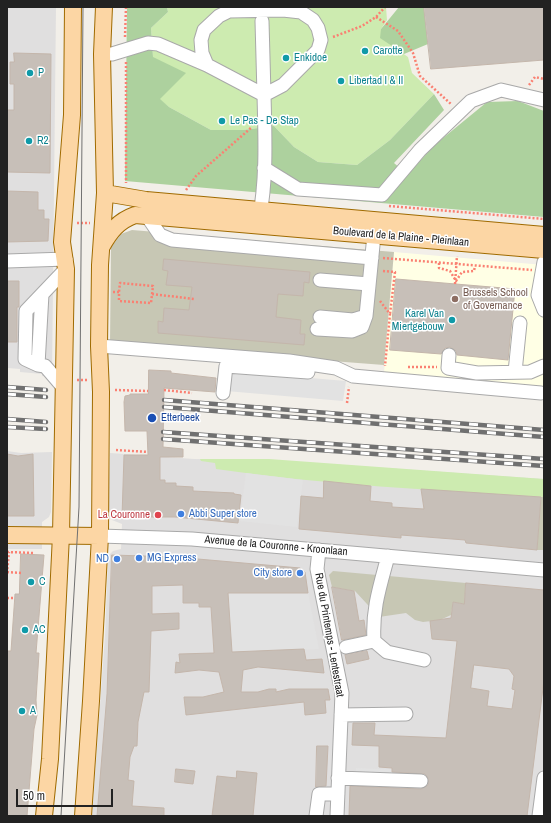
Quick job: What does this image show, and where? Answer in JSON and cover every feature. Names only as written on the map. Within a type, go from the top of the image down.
[{"type":"main road","points":[[44,816],[50,759],[61,535],[66,264],[62,242],[62,227],[72,115],[73,7]]},
{"type":"main road","points":[[83,816],[100,536],[106,389],[99,346],[101,248],[105,194],[102,54],[104,7]]},
{"type":"main road","name":"Boulevard de la Plaine - Pleinlaan","points":[[105,194],[374,235],[544,250]]},
{"type":"main road","name":"Boulevard de la Plaine - Pleinlaan","points":[[101,248],[111,231],[120,222],[135,215],[259,218],[544,235]]},
{"type":"main road","name":"Avenue de la Couronne - Kroonlaan","points":[[7,535],[100,536]]},
{"type":"street","points":[[207,65],[202,54],[201,40],[204,30],[218,16],[229,11],[283,10],[301,12],[313,20],[318,28],[321,40],[318,50],[283,85],[264,95]]},
{"type":"street","points":[[259,218],[264,168],[262,22]]},
{"type":"street","points":[[102,54],[112,54],[148,43],[158,44],[207,65],[264,95]]},
{"type":"street","points":[[264,168],[298,189],[382,195],[420,150],[471,101],[501,90],[544,100]]},
{"type":"street","points":[[146,200],[146,216],[160,235],[172,240],[371,263]]},
{"type":"street","points":[[318,323],[352,331],[362,327],[366,316],[374,235]]},
{"type":"street","points":[[7,260],[66,264]]},
{"type":"street","points":[[63,386],[45,366],[38,365],[42,294],[66,264]]},
{"type":"street","points":[[543,266],[538,295],[544,310]]},
{"type":"street","points":[[320,280],[369,286]]},
{"type":"street","points":[[516,372],[520,323]]},
{"type":"street","points":[[99,346],[289,361],[336,368],[353,376],[541,393]]},
{"type":"street","points":[[449,355],[448,368],[477,373],[530,372],[544,366]]},
{"type":"street","points":[[223,393],[226,366],[330,374],[341,371]]},
{"type":"street","name":"Avenue de la Couronne - Kroonlaan","points":[[100,536],[192,539],[544,570]]},
{"type":"street","name":"Rue du Printemps - Lentestraat","points":[[319,550],[317,569],[342,693],[337,816]]},
{"type":"street","points":[[388,556],[373,620],[374,641],[387,652],[424,660]]},
{"type":"street","points":[[346,648],[374,641]]},
{"type":"street","points":[[341,715],[406,714]]},
{"type":"street","points":[[338,778],[421,781]]},
{"type":"street","points":[[539,816],[544,778]]},
{"type":"street","points":[[316,816],[319,794],[338,794]]},
{"type":"path","points":[[126,7],[125,41],[131,39]]},
{"type":"path","points":[[330,38],[362,26],[376,17],[383,8]]},
{"type":"path","points":[[376,17],[398,31],[413,53],[420,76],[452,105],[458,101]]},
{"type":"path","points":[[126,184],[126,60],[130,58]]},
{"type":"path","points":[[522,85],[528,86]]},
{"type":"path","points":[[254,125],[254,132]]},
{"type":"path","points":[[453,210],[544,219]]},
{"type":"path","points":[[74,222],[93,224]]},
{"type":"path","points":[[455,282],[457,254]]},
{"type":"path","points":[[371,263],[439,263],[474,266],[543,266]]},
{"type":"path","points":[[371,263],[395,272],[385,369]]},
{"type":"path","points":[[439,263],[439,268],[450,271],[455,282]]},
{"type":"path","points":[[455,282],[462,272],[474,271],[474,266]]},
{"type":"path","points":[[120,283],[153,286],[150,303],[119,301],[119,292],[120,283]]},
{"type":"path","points":[[369,286],[390,314]]},
{"type":"path","points":[[112,292],[119,292]]},
{"type":"path","points":[[152,294],[194,299]]},
{"type":"path","points":[[63,386],[75,386],[77,380],[87,379],[90,380],[93,386],[106,389],[148,391]]},
{"type":"path","points":[[164,390],[192,393]]},
{"type":"path","points":[[116,450],[148,452]]},
{"type":"path","points":[[21,573],[7,573],[8,552],[34,553]]},
{"type":"path","points":[[7,598],[15,598]]},
{"type":"shaded area","points":[[7,7],[56,7],[52,377],[42,376],[42,374],[20,372],[20,369],[8,368]]},
{"type":"shaded area","points":[[132,230],[394,252],[384,365],[110,344],[111,247],[121,234]]},
{"type":"shaded area","points":[[394,252],[544,265],[544,386],[384,373]]},
{"type":"shaded area","points":[[228,371],[346,381],[343,401],[226,391]]},
{"type":"shaded area","points":[[7,451],[21,453],[52,452],[51,512],[49,517],[42,522],[42,549],[7,549]]},
{"type":"shaded area","points":[[110,453],[194,459],[269,460],[544,479],[544,816],[92,816],[105,636],[108,556],[113,551],[121,549],[122,524],[112,520],[108,507]]},
{"type":"shaded area","points":[[246,473],[303,480],[297,527],[240,521]]},
{"type":"shaded area","points":[[541,497],[544,497],[544,550],[537,550]]},
{"type":"shaded area","points":[[333,571],[466,583],[464,604],[453,602],[451,615],[440,620],[423,622],[415,620],[406,613],[379,617],[355,591],[332,587],[329,575]]},
{"type":"shaded area","points":[[228,593],[308,593],[319,649],[232,652]]},
{"type":"shaded area","points":[[356,768],[425,771],[424,783],[356,781]]},
{"type":"green space","points":[[127,7],[167,7],[168,12],[151,28],[153,57],[186,73],[160,99],[169,107],[211,130],[243,130],[274,126],[294,147],[318,162],[357,165],[390,140],[434,94],[444,110],[394,163],[407,174],[437,143],[487,102],[518,101],[544,111],[544,217],[125,181]]},
{"type":"green space","points":[[167,7],[386,7],[387,20],[381,29],[398,50],[408,57],[412,73],[434,94],[390,140],[357,165],[318,162],[294,147],[274,126],[243,130],[211,130],[169,107],[160,100],[153,58],[151,28],[168,12]]},
{"type":"green space","points":[[399,7],[424,7],[428,44],[404,54],[380,38],[381,29]]},
{"type":"green space","points":[[200,459],[269,459],[544,479],[544,497],[380,486],[257,475],[216,469],[215,463],[201,461]]},
{"type":"building","points":[[424,7],[544,7],[544,60],[431,69]]},
{"type":"building","points":[[14,53],[51,54],[50,173],[7,172],[7,110],[14,110],[14,84],[10,84],[10,62],[14,62]]},
{"type":"building","points":[[7,191],[38,192],[38,210],[44,210],[44,219],[49,219],[48,241],[7,242]]},
{"type":"building","points":[[164,259],[310,272],[309,283],[304,282],[303,296],[278,294],[276,317],[301,320],[300,334],[305,334],[304,345],[158,333],[158,321],[163,322],[164,308],[189,310],[192,287],[166,285],[168,271],[163,270]]},
{"type":"building","name":"Karel Van Miertgebouw","points":[[396,279],[515,289],[508,360],[457,355],[456,351],[450,347],[445,348],[441,354],[390,350]]},
{"type":"building","points":[[7,281],[19,281],[17,342],[8,342]]},
{"type":"building","points":[[149,370],[171,371],[171,373],[216,378],[215,392],[164,388],[163,447],[183,449],[183,457],[160,457],[160,480],[165,480],[165,483],[176,483],[176,486],[193,487],[193,491],[234,493],[241,495],[238,523],[175,517],[122,517],[124,455],[148,455],[147,431],[125,431],[125,396],[130,394],[148,394]]},
{"type":"building","points":[[7,454],[18,456],[33,454],[34,516],[7,516]]},
{"type":"building","points":[[324,481],[371,486],[370,501],[392,503],[392,507],[424,509],[421,489],[541,497],[537,550],[466,543],[465,540],[401,535],[401,538],[299,529],[301,496],[323,498]]},
{"type":"building","points":[[21,554],[44,555],[36,653],[39,653],[36,700],[37,715],[34,729],[27,816],[7,816],[7,651],[11,651],[15,594],[19,594]]},
{"type":"building","points":[[112,555],[175,557],[300,568],[305,572],[308,593],[228,593],[232,652],[304,649],[306,660],[322,659],[324,673],[258,667],[243,670],[241,692],[258,692],[269,689],[276,689],[276,692],[289,689],[328,689],[330,700],[325,700],[326,713],[305,715],[304,702],[186,715],[184,697],[203,697],[224,692],[219,672],[199,670],[175,673],[176,662],[180,663],[179,654],[214,653],[211,607],[199,607],[199,603],[183,603],[183,585],[152,586],[152,614],[179,613],[179,629],[151,631],[149,692],[144,692],[138,722],[137,746],[134,746],[130,757],[128,780],[134,781],[132,806],[164,808],[164,816],[97,816],[107,694]]},
{"type":"building","points":[[466,583],[544,590],[544,680],[527,816],[349,816],[350,786],[421,789],[428,785],[428,778],[425,774],[392,772],[392,768],[379,767],[379,746],[352,745],[353,723],[375,723],[374,735],[446,738],[457,641],[432,639],[430,621],[451,618],[453,602],[464,604]],"holes":[[[474,665],[509,669],[514,676],[512,689],[515,690],[512,709],[487,706],[489,691],[471,688]]]},
{"type":"building","points":[[332,587],[354,591],[359,621],[364,620],[366,635],[342,640]]},
{"type":"building","points":[[367,651],[369,659],[347,664],[345,655]]},
{"type":"building","points":[[317,746],[328,746],[326,786],[316,787]]},
{"type":"building","points":[[176,769],[195,771],[193,784],[175,782]]},
{"type":"building","points":[[237,771],[257,773],[253,816],[212,816],[217,776],[236,778]]},
{"type":"tram line","points":[[61,816],[79,507],[83,7]]},
{"type":"railway","points":[[7,387],[46,390]]},
{"type":"railway","points":[[7,394],[46,397]]},
{"type":"railway","points":[[164,400],[544,430]]},
{"type":"railway","points":[[164,407],[544,437]]},
{"type":"railway","points":[[7,419],[46,422]]},
{"type":"railway","points":[[7,427],[46,429]]},
{"type":"railway","points":[[163,432],[544,459]]},
{"type":"railway","points":[[163,439],[544,466]]},
{"type":"place","name":"Carotte","points":[[365,51]]},
{"type":"place","name":"Enkidoe","points":[[286,58]]},
{"type":"place","name":"P","points":[[30,73]]},
{"type":"place","name":"Libertad I & II","points":[[341,81]]},
{"type":"place","name":"Le Pas - De Stap","points":[[222,121]]},
{"type":"place","name":"R2","points":[[29,141]]},
{"type":"place","name":"Brussels School of Governance","points":[[455,299]]},
{"type":"place","name":"Karel Van Miertgebouw","points":[[452,320]]},
{"type":"place","name":"Etterbeek","points":[[152,418]]},
{"type":"place","name":"Abbi Super store","points":[[181,514]]},
{"type":"place","name":"La Couronne","points":[[158,515]]},
{"type":"place","name":"MG Express","points":[[139,558]]},
{"type":"place","name":"ND","points":[[117,559]]},
{"type":"place","name":"City store","points":[[300,573]]},
{"type":"place","name":"C","points":[[31,582]]},
{"type":"place","name":"AC","points":[[25,630]]},
{"type":"place","name":"A","points":[[22,711]]}]
